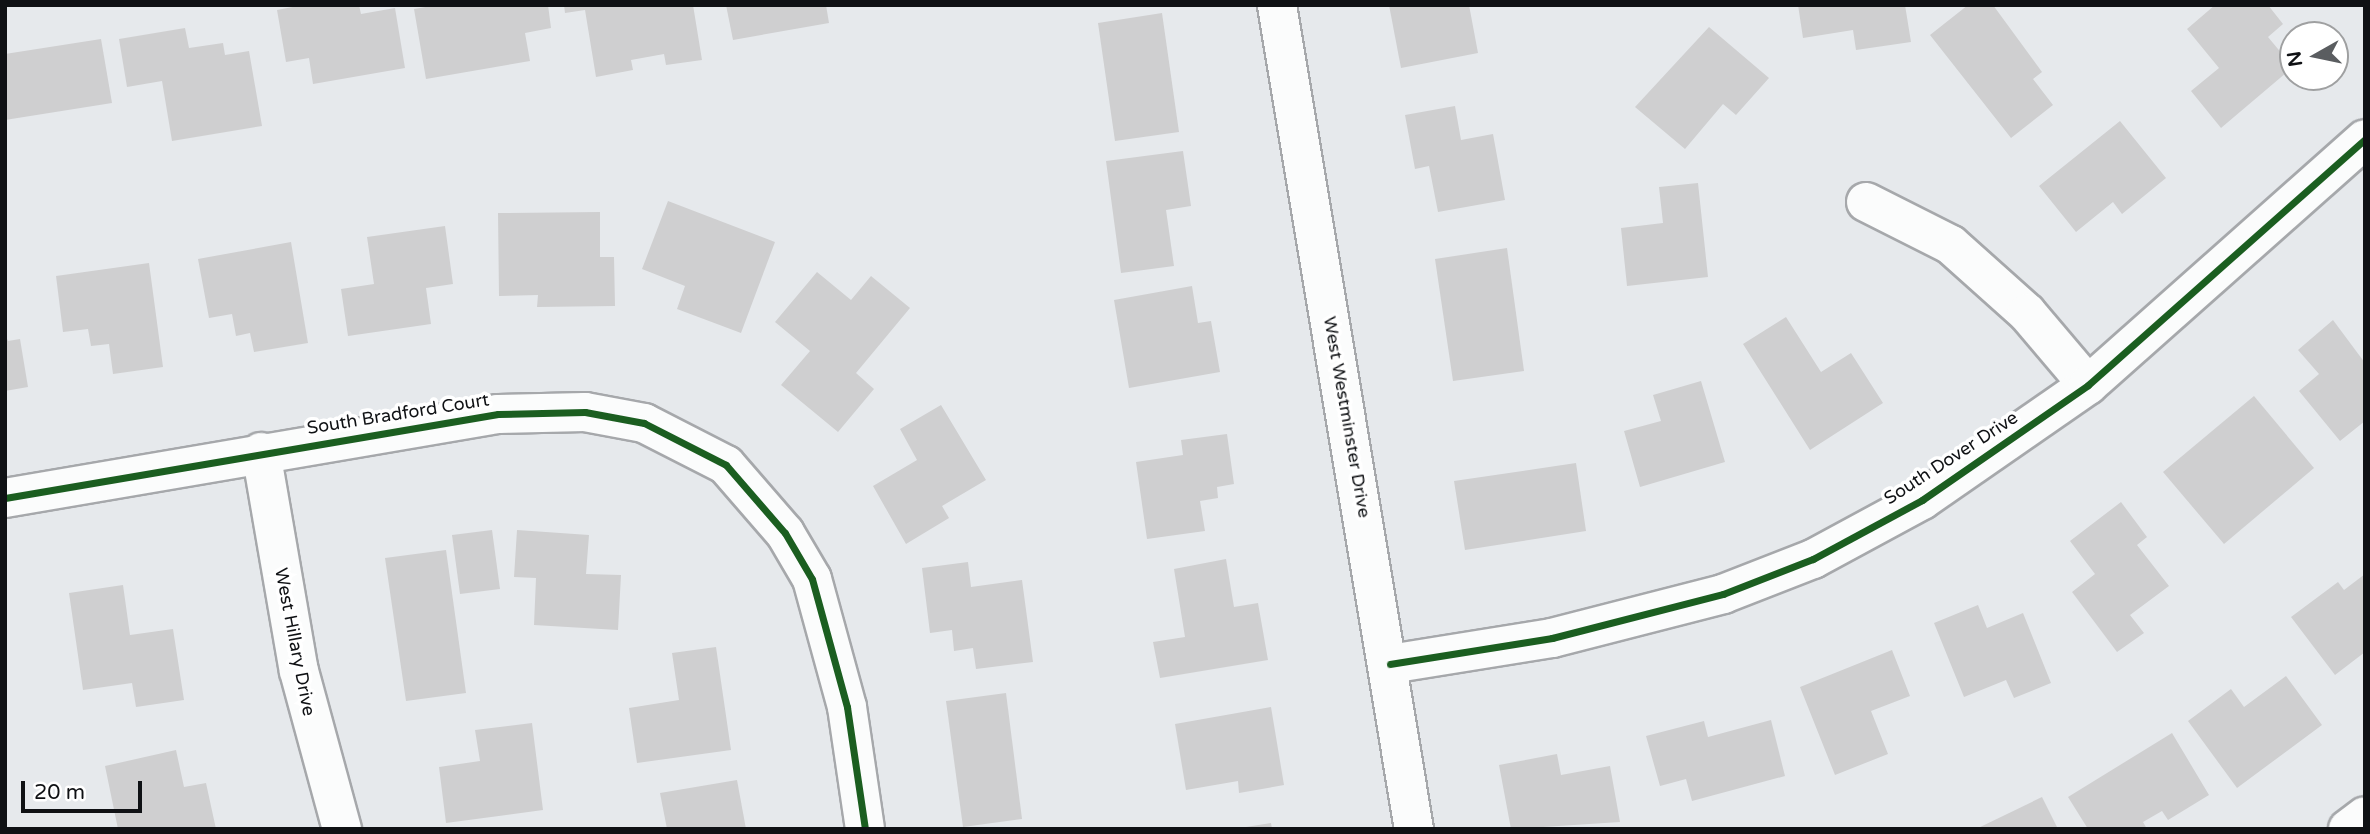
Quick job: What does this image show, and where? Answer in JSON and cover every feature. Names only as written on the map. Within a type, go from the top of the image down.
[{"type":"street","name":"West Westminster Drive","points":[[1278,5],[1390,664],[1414,829]]},
{"type":"street","name":"South Dover Drive","points":[[1390,664],[1652,615],[1812,559],[1922,500],[2088,384],[2365,139]]},
{"type":"street","points":[[1866,202],[1951,245],[2027,313],[2088,384]]},
{"type":"street","name":"South Bradford Court","points":[[5,498],[261,452],[498,414],[585,412],[644,423],[726,465],[785,533],[812,579],[847,707],[865,829]]},
{"type":"street","name":"West Hillary Drive","points":[[261,452],[299,671],[342,829]]},
{"type":"street","points":[[2348,829],[2365,816]]},
{"type":"building","points":[[303,5],[359,5],[361,14],[395,8],[405,68],[313,84],[309,58],[286,62],[277,10]]},
{"type":"building","points":[[437,5],[548,5],[551,28],[525,33],[530,61],[426,79],[414,9]]},
{"type":"building","points":[[564,5],[693,5],[702,60],[666,65],[664,54],[631,60],[633,70],[596,77],[585,10],[565,13]]},
{"type":"building","points":[[726,5],[826,5],[829,23],[733,40]]},
{"type":"building","points":[[1389,5],[1469,5],[1478,53],[1401,68]]},
{"type":"building","points":[[1798,5],[1905,5],[1911,42],[1856,50],[1853,30],[1803,38]]},
{"type":"building","points":[[1968,5],[1993,5],[2042,72],[2033,79],[2053,105],[2011,138],[1930,35]]},
{"type":"building","points":[[2215,5],[2268,5],[2281,21],[2279,27],[2268,37],[2279,50],[2279,79],[2221,128],[2191,91],[2219,68],[2187,29]]},
{"type":"building","points":[[1162,13],[1179,132],[1115,141],[1098,23]]},
{"type":"building","points":[[1709,27],[1769,78],[1736,115],[1723,104],[1685,149],[1635,107]]},
{"type":"building","points":[[185,28],[189,48],[223,43],[225,55],[249,51],[262,126],[172,141],[162,81],[127,87],[119,39]]},
{"type":"building","points":[[101,39],[112,103],[5,120],[5,54]]},
{"type":"building","points":[[1455,106],[1461,140],[1493,134],[1505,200],[1438,212],[1429,166],[1415,169],[1405,115]]},
{"type":"building","points":[[2120,121],[2166,178],[2122,214],[2113,202],[2076,232],[2039,186]]},
{"type":"building","points":[[1183,151],[1191,206],[1166,210],[1174,266],[1121,273],[1106,161]]},
{"type":"building","points":[[1698,183],[1708,277],[1627,286],[1621,228],[1663,223],[1659,187]]},
{"type":"building","points":[[668,201],[775,242],[741,333],[677,309],[685,286],[642,269]]},
{"type":"building","points":[[600,212],[600,257],[614,257],[615,306],[537,307],[538,295],[499,296],[498,213]]},
{"type":"building","points":[[445,226],[453,284],[426,288],[431,324],[348,336],[341,289],[374,284],[367,237]]},
{"type":"building","points":[[291,242],[308,343],[254,352],[250,333],[236,336],[232,314],[209,318],[198,259]]},
{"type":"building","points":[[1507,248],[1524,371],[1453,381],[1435,259]]},
{"type":"building","points":[[149,263],[163,367],[113,374],[109,344],[91,346],[88,329],[63,332],[56,276]]},
{"type":"building","points":[[817,272],[851,300],[871,276],[910,308],[856,373],[874,389],[838,432],[781,385],[810,351],[775,322]]},
{"type":"building","points":[[1192,286],[1198,323],[1211,321],[1220,372],[1129,388],[1114,300]]},
{"type":"building","points":[[1786,317],[1821,372],[1851,353],[1883,403],[1810,450],[1743,344]]},
{"type":"building","points":[[2333,320],[2365,363],[2365,421],[2340,441],[2299,391],[2319,374],[2298,350]]},
{"type":"building","points":[[5,334],[8,341],[20,339],[28,387],[5,391]]},
{"type":"building","points":[[1701,381],[1725,462],[1640,487],[1624,431],[1661,421],[1653,395]]},
{"type":"building","points":[[2254,396],[2314,468],[2224,544],[2163,472]]},
{"type":"building","points":[[941,405],[986,480],[942,506],[949,518],[906,544],[873,486],[917,460],[900,429]]},
{"type":"building","points":[[1227,434],[1234,484],[1217,487],[1218,498],[1200,501],[1205,531],[1147,539],[1136,462],[1183,455],[1181,440]]},
{"type":"building","points":[[1576,463],[1586,531],[1465,550],[1454,481]]},
{"type":"building","points":[[2121,502],[2147,537],[2137,545],[2169,586],[2130,615],[2144,633],[2117,652],[2072,592],[2095,574],[2070,541]]},
{"type":"building","points":[[492,530],[500,589],[460,594],[452,535]]},
{"type":"building","points":[[517,530],[589,535],[586,574],[621,575],[618,630],[534,625],[536,578],[514,577]]},
{"type":"building","points":[[446,550],[466,693],[406,701],[385,558]]},
{"type":"building","points":[[1226,559],[1234,607],[1258,603],[1268,660],[1160,678],[1153,642],[1185,637],[1174,569]]},
{"type":"building","points":[[968,562],[971,587],[1022,580],[1033,662],[976,669],[973,648],[954,651],[952,630],[930,633],[922,568]]},
{"type":"building","points":[[2365,574],[2365,652],[2335,675],[2291,617],[2338,582],[2344,590]]},
{"type":"building","points":[[123,585],[130,635],[173,629],[184,700],[136,707],[132,683],[83,690],[69,593]]},
{"type":"building","points":[[1978,605],[1987,628],[2023,613],[2051,683],[2014,698],[2006,680],[1964,697],[1934,623]]},
{"type":"building","points":[[716,647],[731,750],[637,763],[629,708],[679,700],[672,653]]},
{"type":"building","points":[[1892,650],[1910,696],[1871,711],[1888,754],[1835,775],[1800,687]]},
{"type":"building","points":[[2286,676],[2322,725],[2237,788],[2188,721],[2231,689],[2244,707]]},
{"type":"building","points":[[1006,693],[1022,819],[963,827],[946,701]]},
{"type":"building","points":[[1271,707],[1284,785],[1239,793],[1238,781],[1186,790],[1175,724]]},
{"type":"building","points":[[1771,720],[1785,776],[1692,801],[1686,779],[1660,786],[1646,736],[1704,721],[1708,737]]},
{"type":"building","points":[[532,723],[543,810],[446,823],[439,767],[480,761],[475,730]]},
{"type":"building","points":[[2172,733],[2209,795],[2168,820],[2162,811],[2143,822],[2147,829],[2088,829],[2068,797]]},
{"type":"building","points":[[176,750],[184,787],[206,783],[216,829],[118,829],[105,766]]},
{"type":"building","points":[[1557,754],[1561,775],[1610,766],[1620,822],[1511,829],[1499,765]]},
{"type":"building","points":[[737,780],[746,829],[667,829],[660,793]]},
{"type":"building","points":[[2042,797],[2058,829],[1976,829]]},
{"type":"building","points":[[1271,823],[1272,829],[1246,829],[1246,827]]},
{"type":"cycle path","points":[[1390,664],[1552,638],[1723,594],[1813,559],[1922,500],[2088,385],[2365,139]]},
{"type":"cycle path","points":[[5,498],[498,414],[585,412],[644,423],[726,465],[785,533],[812,579],[847,707],[865,829]]}]
